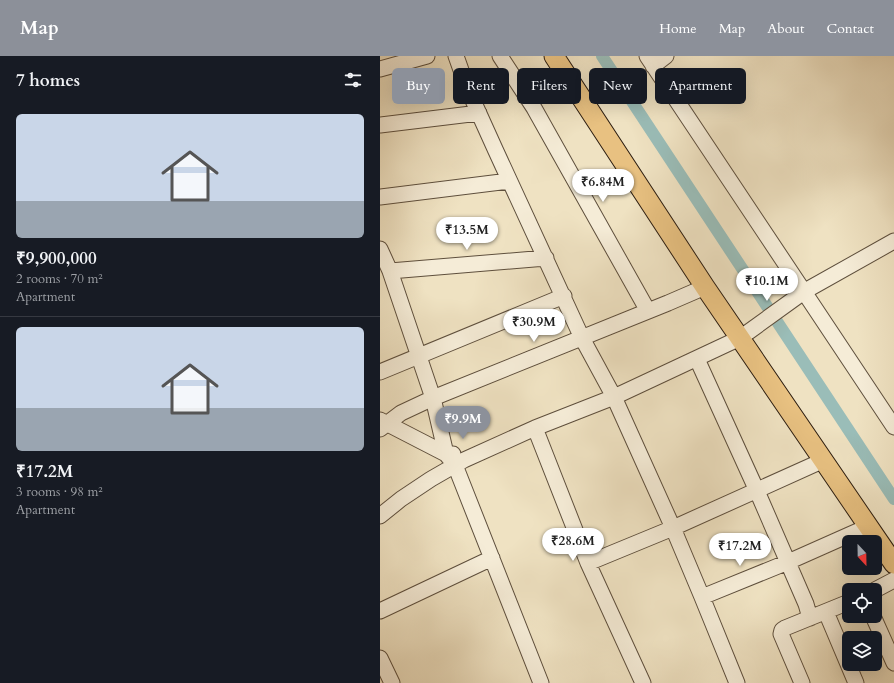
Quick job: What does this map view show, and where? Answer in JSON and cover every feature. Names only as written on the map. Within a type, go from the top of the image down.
[{"type":"main road","points":[[554,56],[705,287],[747,333],[824,460],[894,564]]},
{"type":"street","points":[[380,69],[427,56]]},
{"type":"street","points":[[456,56],[467,87],[509,181],[564,296],[582,338],[614,397],[673,528],[737,683]]},
{"type":"street","points":[[500,56],[534,108],[648,311]]},
{"type":"street","points":[[666,56],[650,61],[801,294],[894,427]]},
{"type":"street","points":[[380,125],[479,114]]},
{"type":"street","points":[[380,197],[509,181]]},
{"type":"street","points":[[380,516],[450,460],[481,453],[535,428],[614,397],[697,358],[747,333],[801,294],[894,241]]},
{"type":"street","points":[[381,253],[390,272],[419,356],[433,398],[450,460],[492,558],[541,683]]},
{"type":"street","points":[[390,272],[546,258]]},
{"type":"street","points":[[382,424],[433,398],[705,287]]},
{"type":"street","points":[[380,372],[564,296]]},
{"type":"street","points":[[697,358],[788,562],[806,604],[810,618]]},
{"type":"street","points":[[382,424],[450,460]]},
{"type":"street","points":[[535,428],[588,563],[643,683]]},
{"type":"street","points":[[588,563],[673,528],[824,460]]},
{"type":"street","points":[[702,597],[788,562],[869,526]]},
{"type":"street","points":[[380,611],[492,558]]},
{"type":"street","points":[[882,586],[894,580]]},
{"type":"street","points":[[802,683],[781,634],[782,630],[842,605]]},
{"type":"street","points":[[826,612],[856,683]]},
{"type":"street","points":[[876,623],[894,663]]},
{"type":"street","points":[[380,658],[392,683]]},
{"type":"waterway","points":[[602,56],[894,499]]}]
